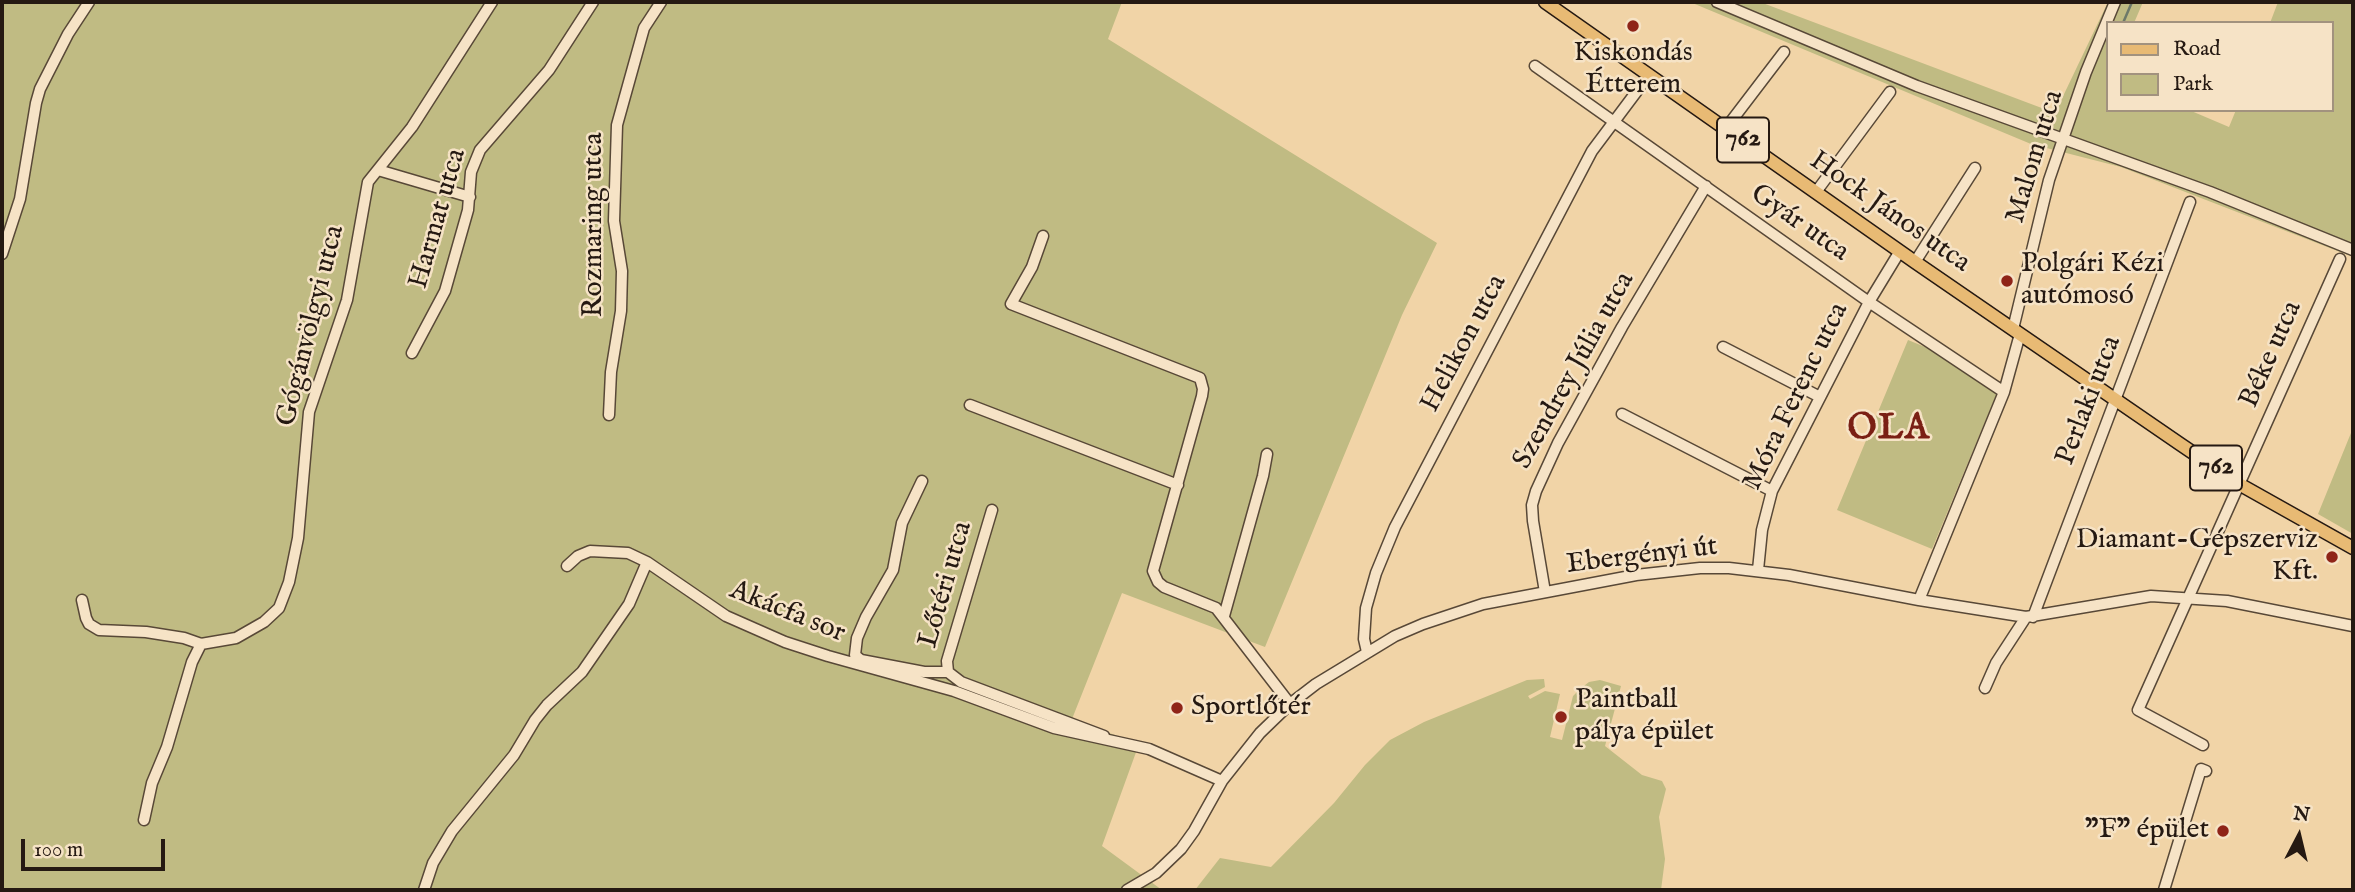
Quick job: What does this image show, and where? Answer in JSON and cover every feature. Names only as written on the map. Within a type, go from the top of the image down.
[{"type":"main road","name":"Hock János utca","points":[[1545,2],[1915,262],[2239,484],[2352,547]]},
{"type":"street","points":[[2,254],[20,199],[40,89],[68,34],[89,2]]},
{"type":"street","name":"Gógánvölgyi utca","points":[[82,600],[89,624],[99,630],[157,634],[201,644],[225,642],[247,633],[279,608],[285,595],[298,538],[309,412],[346,300],[368,182],[412,127],[492,2]]},
{"type":"street","name":"Harmat utca","points":[[412,354],[445,291],[470,197],[471,172],[481,150],[549,69],[593,2]]},
{"type":"street","name":"Rozmaring utca","points":[[608,415],[611,372],[621,311],[622,271],[614,221],[617,125],[644,28],[661,2]]},
{"type":"street","points":[[1717,2],[1917,86],[2210,192],[2353,250]]},
{"type":"street","name":"Malom utca","points":[[2107,21],[2115,2]]},
{"type":"street","name":"Malom utca","points":[[1920,600],[2004,392],[2049,180],[2106,22]]},
{"type":"street","points":[[1726,128],[1784,52]]},
{"type":"street","name":"Gyár utca","points":[[1535,66],[1870,302],[2004,392]]},
{"type":"street","name":"Helikon utca","points":[[1367,652],[1364,639],[1366,608],[1376,573],[1395,527],[1592,151],[1649,75]]},
{"type":"street","points":[[1816,192],[1890,92]]},
{"type":"street","points":[[1915,262],[1975,168]]},
{"type":"street","points":[[378,170],[470,197]]},
{"type":"street","name":"Szendrey Júlia utca","points":[[1545,592],[1533,521],[1532,505],[1536,491],[1558,443],[1622,327],[1706,186]]},
{"type":"street","name":"Perlaki utca","points":[[1984,688],[1996,663],[2030,617],[2190,202]]},
{"type":"street","points":[[1043,236],[1032,267],[1012,304],[1200,378],[1202,396],[1154,564],[1154,577],[1164,587],[1209,604],[1224,616],[1290,704]]},
{"type":"street","name":"Móra Ferenc utca","points":[[1758,570],[1762,530],[1772,491],[1870,302],[1900,251]]},
{"type":"street","name":"Béke utca","points":[[2203,745],[2138,710],[2340,259]]},
{"type":"street","points":[[1723,347],[1820,397]]},
{"type":"street","points":[[970,405],[1178,485]]},
{"type":"street","points":[[1622,414],[1772,491]]},
{"type":"street","points":[[1224,616],[1263,477],[1266,454]]},
{"type":"street","points":[[922,481],[902,523],[893,570],[866,617],[857,638],[855,655],[861,660],[948,673],[961,682],[1102,733],[1109,740]]},
{"type":"street","name":"Lőtéri utca","points":[[948,673],[947,661],[992,510]]},
{"type":"street","name":"Akácfa sor","points":[[567,566],[578,556],[590,551],[628,553],[647,562],[726,617],[785,642],[954,691],[1054,728],[1149,749],[1222,781]]},
{"type":"street","points":[[424,890],[433,863],[452,831],[514,755],[547,705],[582,672],[629,604],[647,562]]},
{"type":"street","name":"Ebergényi út","points":[[1127,890],[1156,873],[1181,849],[1222,781],[1260,733],[1290,704],[1316,684],[1395,636],[1483,604],[1700,568],[1758,570],[2030,617],[2151,596],[2254,605],[2353,626]]},
{"type":"street","points":[[144,820],[152,783],[167,747],[192,662],[201,644]]},
{"type":"street","points":[[2164,890],[2201,769],[2206,771]]},
{"type":"green space","points":[[2,2],[1122,2],[1108,39],[1437,243],[1402,315],[1265,647],[1122,593],[1072,719],[1139,744],[1102,846],[1162,890],[2,890]]},
{"type":"green space","points":[[1690,2],[1760,2],[2055,113],[2108,2],[2143,2],[2135,21],[2106,21],[2106,112],[2194,112],[2229,127],[2235,112],[2334,112],[2334,21],[2271,21],[2278,2],[2353,2],[2353,257],[2121,167],[2031,144]]},
{"type":"green space","points":[[1908,340],[1930,349],[1997,393],[1932,549],[1837,510]]},
{"type":"green space","points":[[2353,428],[2353,534],[2318,514]]},
{"type":"green space","points":[[1544,679],[1545,687],[1528,696],[1530,699],[1545,691],[1560,694],[1550,737],[1562,740],[1573,696],[1580,689],[1589,682],[1600,680],[1621,686],[1605,746],[1642,775],[1662,781],[1666,789],[1659,817],[1665,859],[1661,890],[1195,890],[1220,858],[1271,867],[1334,803],[1390,740],[1424,722],[1527,680]]},
{"type":"waterway","points":[[2124,21],[2132,2]]},
{"type":"place","name":"Kiskondás Étterem","points":[[1633,26]]},
{"type":"place","name":"Polgári Kézi autómosó","points":[[2007,281]]},
{"type":"place","name":"Diamant-Gépszerviz Kft.","points":[[2332,557]]},
{"type":"place","name":"Sportlőtér","points":[[1177,708]]},
{"type":"place","name":"Paintball pálya épület","points":[[1561,717]]},
{"type":"place","name":"\"F\" épület","points":[[2223,831]]},
{"type":"district","name":"OLA","points":[[1889,431]]}]
